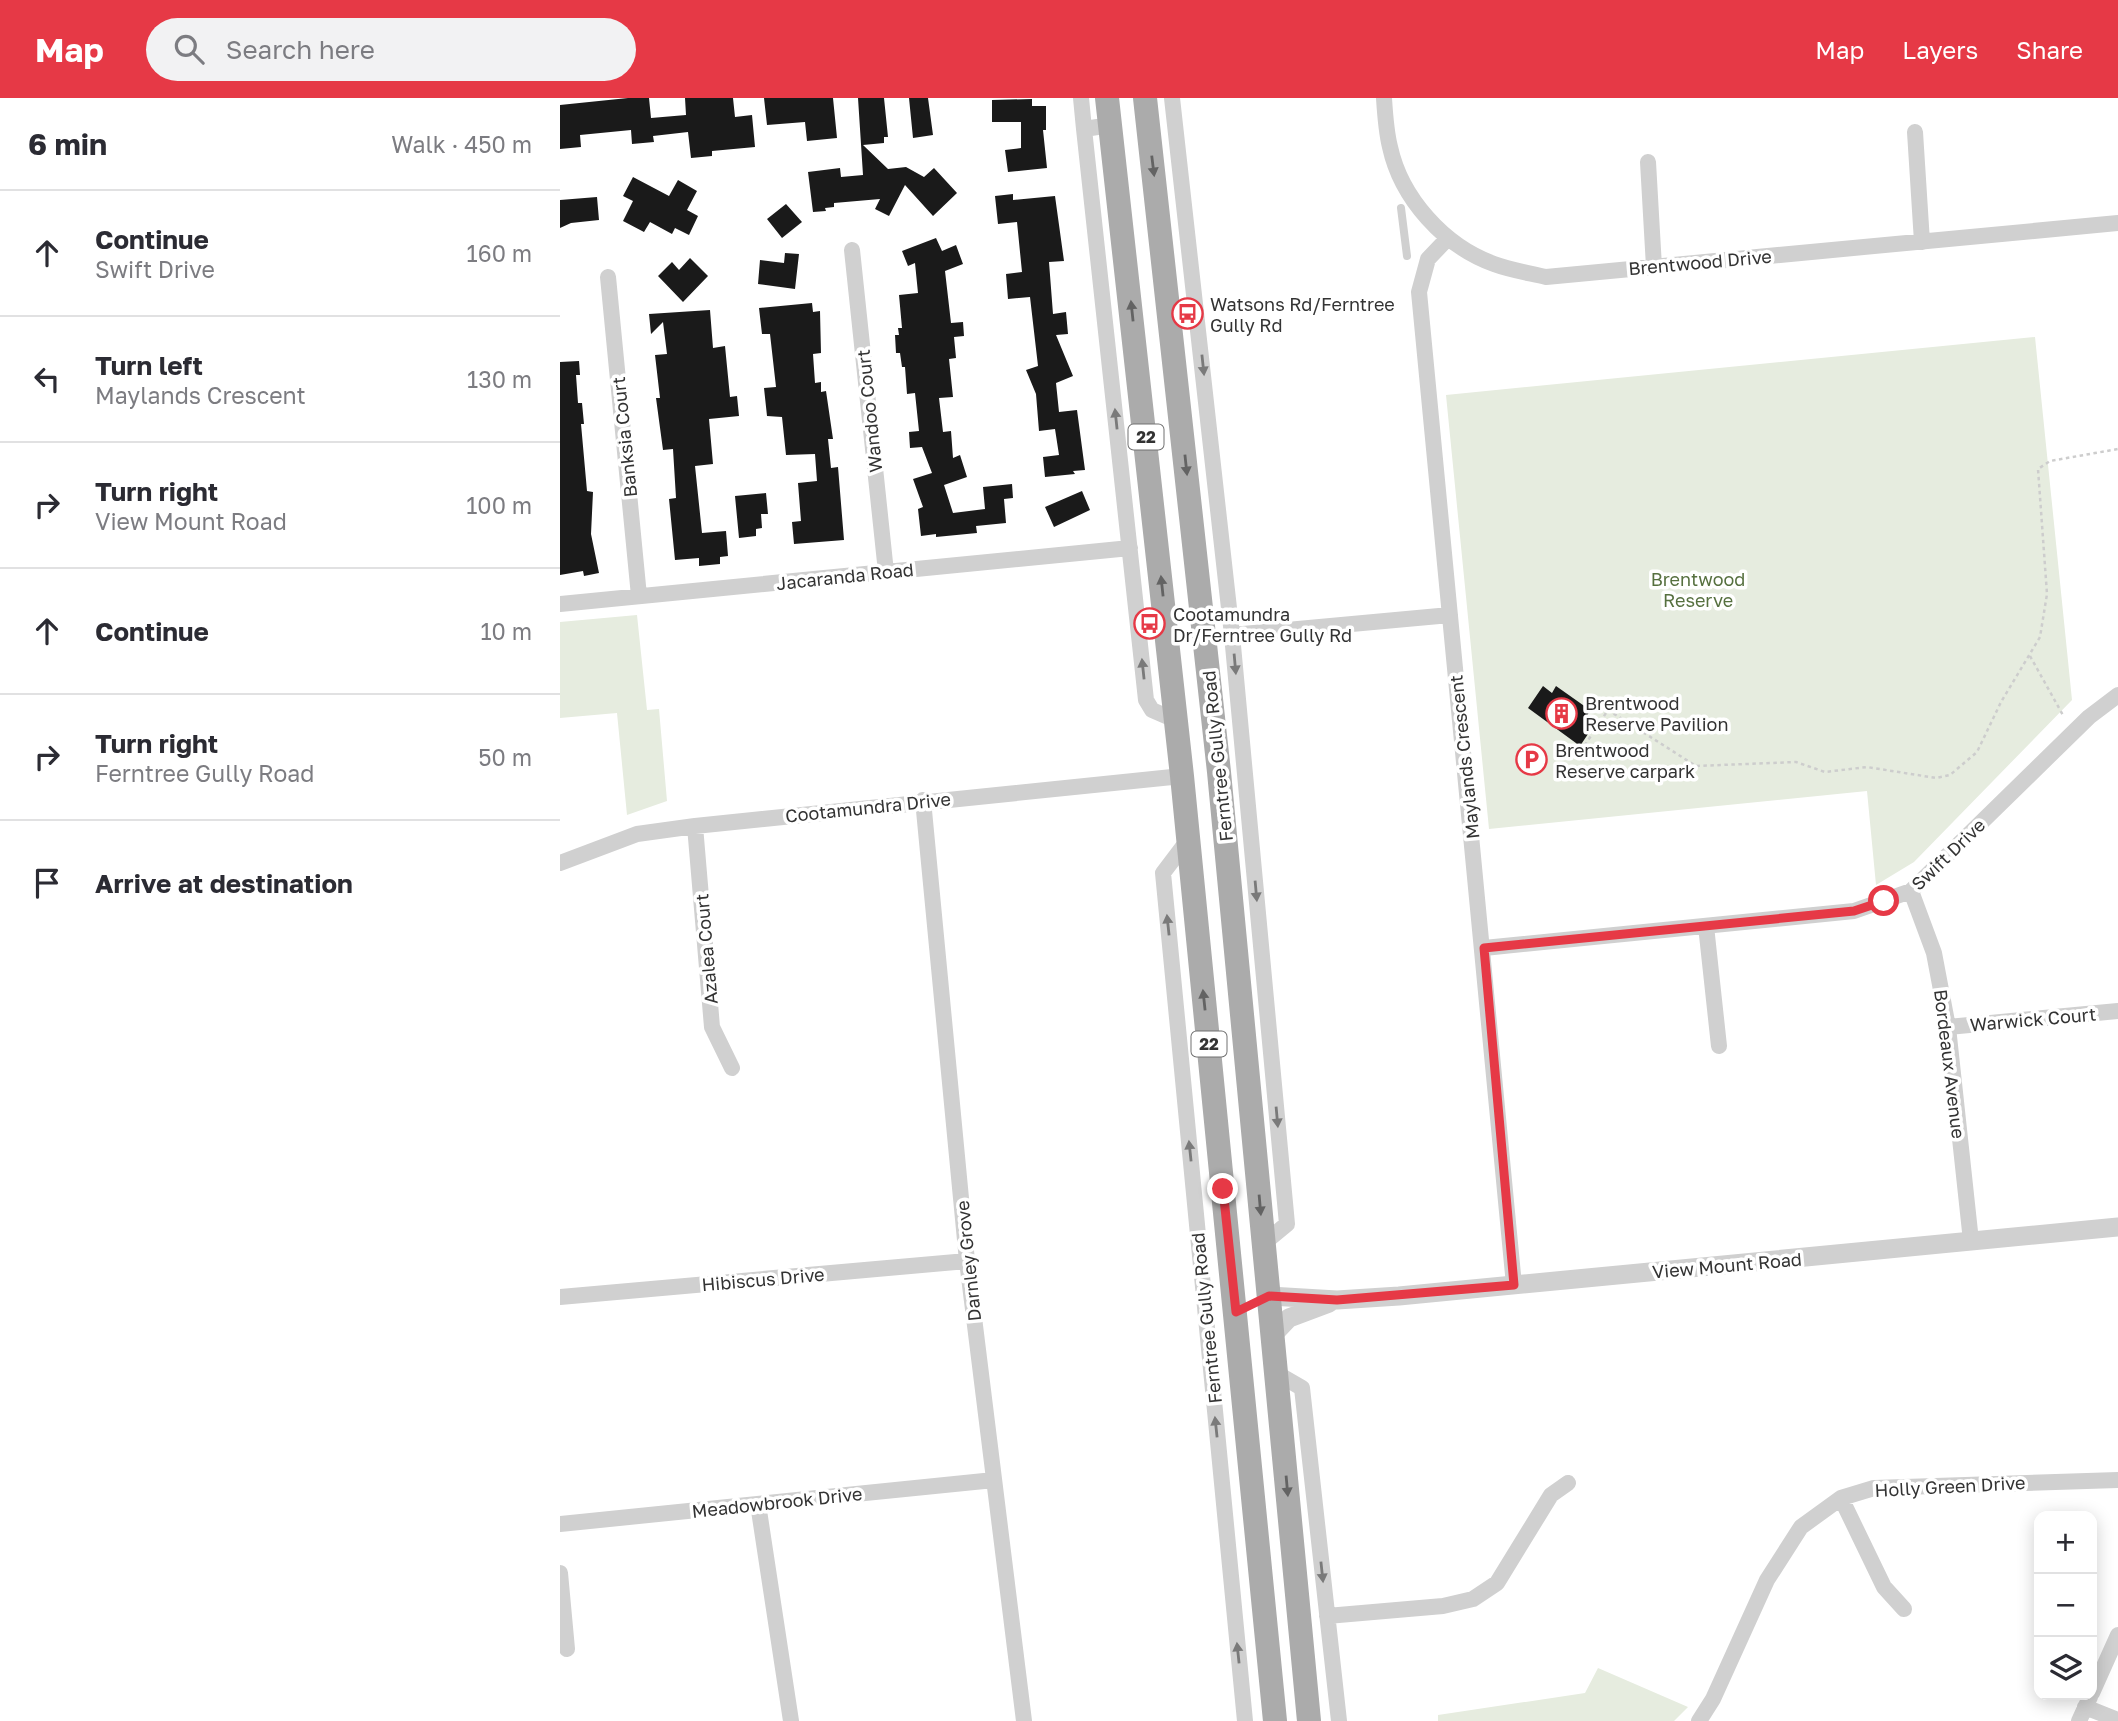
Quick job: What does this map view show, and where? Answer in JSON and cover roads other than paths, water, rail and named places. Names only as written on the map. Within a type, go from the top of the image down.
[{"type":"main road","name":"Ferntree Gully Road","points":[[1107,98],[1182,776],[1275,1721]]},
{"type":"main road","name":"Ferntree Gully Road","points":[[1145,98],[1219,772],[1309,1721]]},
{"type":"main road","points":[[1182,776],[1219,772]]},
{"type":"main road","points":[[1236,1312],[1269,1296]]},
{"type":"street","points":[[1081,98],[1146,700],[1152,710],[1175,720]]},
{"type":"street","points":[[1172,98],[1232,635],[1287,1224],[1264,1243]]},
{"type":"street","name":"Brentwood Drive","points":[[1384,98],[1390,147],[1399,174],[1424,215],[1448,238],[1492,264],[1546,277],[2118,223]]},
{"type":"street","points":[[1084,129],[1111,125]]},
{"type":"street","points":[[1914,132],[1922,242]]},
{"type":"street","points":[[1648,162],[1654,267]]},
{"type":"street","points":[[1160,228],[1187,224]]},
{"type":"street","name":"Maylands Crescent","points":[[1448,238],[1428,259],[1419,292],[1484,948],[1514,1285]]},
{"type":"street","name":"Wandoo Court","points":[[852,250],[886,572]]},
{"type":"street","name":"Banksia Court","points":[[608,277],[639,596]]},
{"type":"street","name":"Jacaranda Road","points":[[560,604],[1130,548]]},
{"type":"street","points":[[1232,635],[1450,615]]},
{"type":"street","name":"Swift Drive","points":[[1484,948],[1854,911],[1911,891],[2089,717],[2118,695]]},
{"type":"street","name":"Cootamundra Drive","points":[[560,863],[637,834],[695,825],[1182,776]]},
{"type":"street","name":"Darnley Grove","points":[[923,800],[967,1261],[1024,1721]]},
{"type":"street","name":"Azalea Court","points":[[695,825],[712,1027],[732,1068]]},
{"type":"street","name":"Ferntree Gully Road","points":[[1188,840],[1163,873],[1245,1721]]},
{"type":"street","name":"Bordeaux Avenue","points":[[1911,891],[1934,953],[1948,1027],[1971,1241]]},
{"type":"street","points":[[1706,926],[1719,1046]]},
{"type":"street","name":"Warwick Court","points":[[1948,1027],[2118,1011]]},
{"type":"street","points":[[1194,1192],[1223,1189]]},
{"type":"street","name":"View Mount Road","points":[[1269,1296],[1337,1300],[2118,1227]]},
{"type":"street","name":"Hibiscus Drive","points":[[560,1297],[967,1261]]},
{"type":"street","name":"View Mount Road","points":[[1272,1336],[1289,1318],[1337,1300]]},
{"type":"street","points":[[1276,1373],[1302,1388],[1339,1721]]},
{"type":"street","name":"Meadowbrook Drive","points":[[560,1524],[994,1480]]},
{"type":"street","name":"Holly Green Drive","points":[[1699,1721],[1713,1699],[1768,1580],[1801,1527],[1841,1498],[1874,1488],[2118,1480]]},
{"type":"street","points":[[1327,1616],[1443,1606],[1473,1599],[1497,1583],[1551,1495],[1567,1483]]},
{"type":"street","points":[[1841,1498],[1884,1587],[1904,1609]]},
{"type":"street","points":[[758,1504],[791,1721]]},
{"type":"street","points":[[560,1573],[567,1649]]},
{"type":"street","points":[[2118,1636],[2087,1704],[2118,1720]]},
{"type":"lane","points":[[1401,208],[1406,226],[1407,256]]},
{"type":"lane","points":[[1406,226],[1424,215]]},
{"type":"place","name":"Watsons Rd/Ferntree Gully Rd","points":[[1187,314]]},
{"type":"place","name":"Cootamundra Dr/Ferntree Gully Rd","points":[[1150,624]]},
{"type":"place","name":"Brentwood Reserve Pavilion","points":[[1562,713]]},
{"type":"place","name":"Brentwood Reserve carpark","points":[[1532,760]]},
{"type":"park label","name":"Brentwood Reserve","points":[[1698,589]]}]
